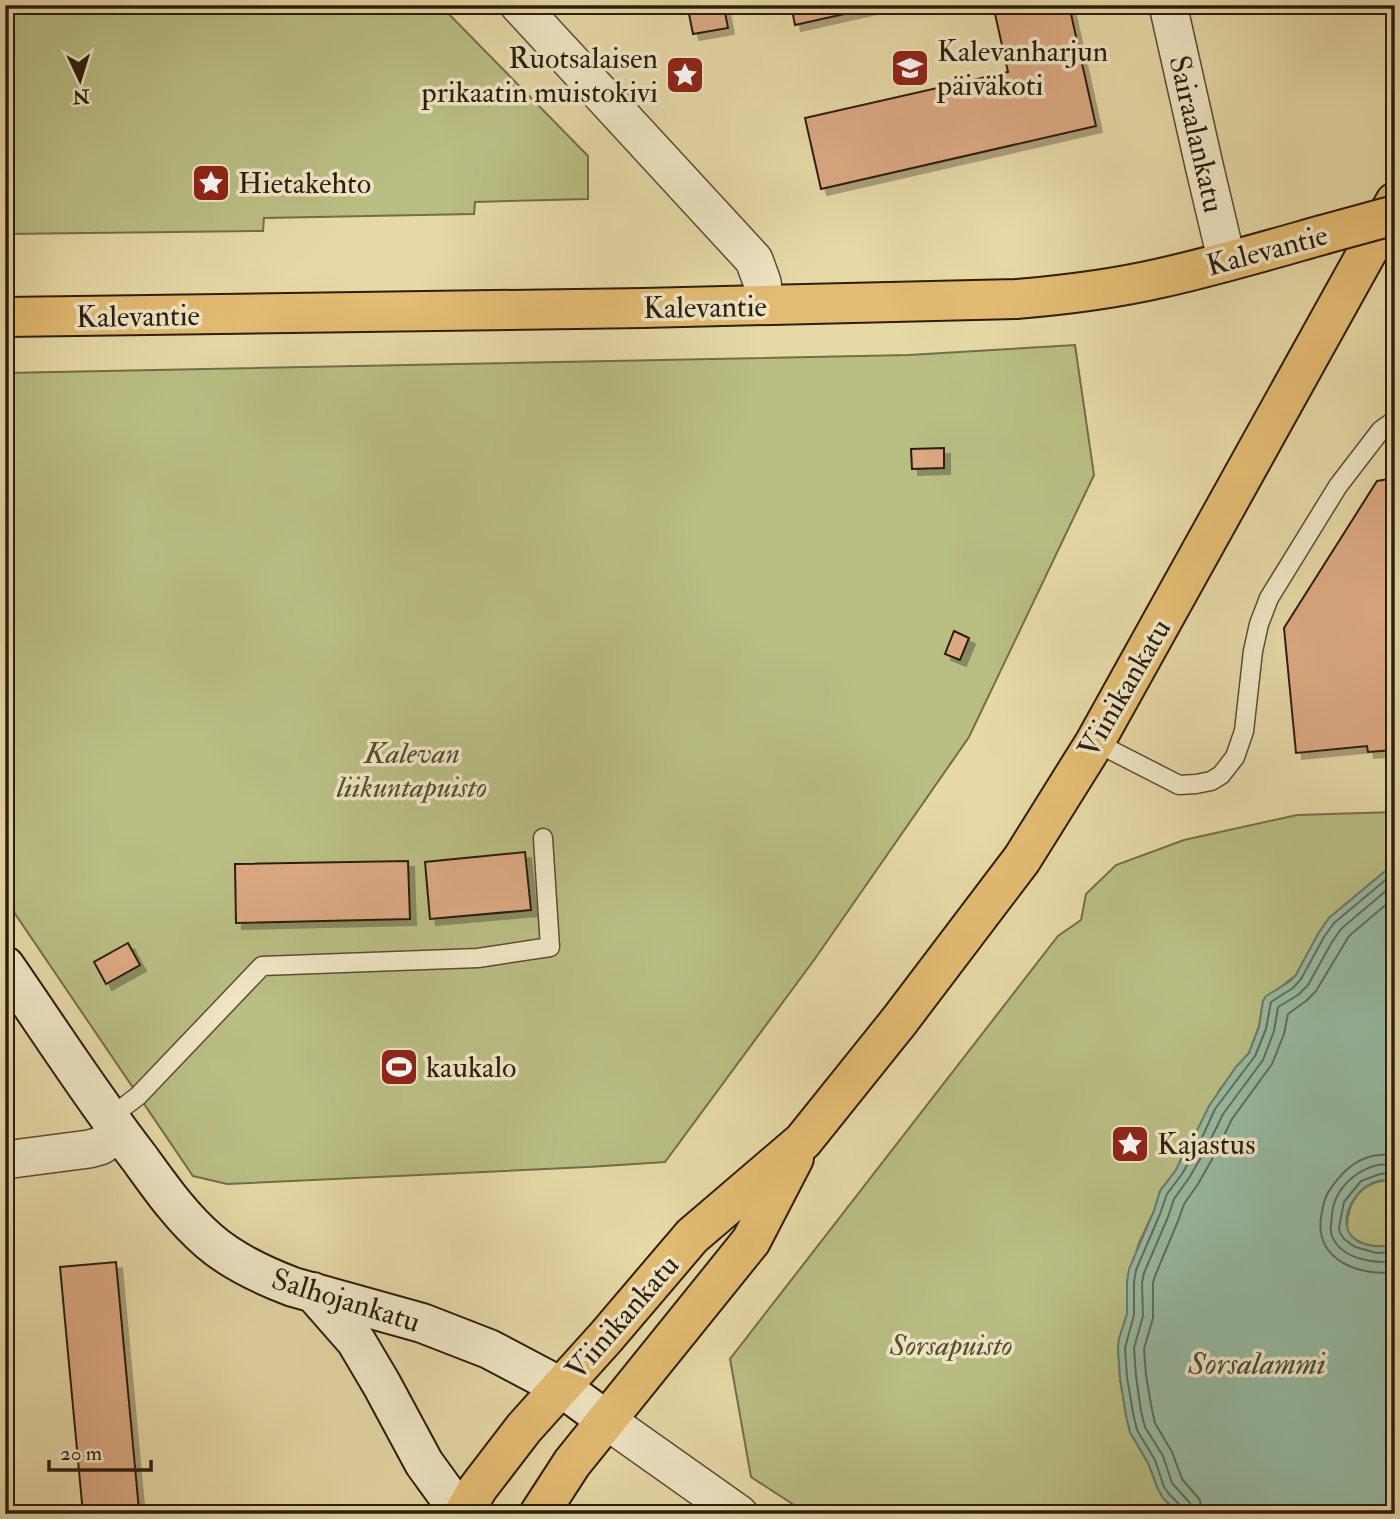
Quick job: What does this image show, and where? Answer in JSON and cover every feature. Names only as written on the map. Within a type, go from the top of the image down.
[{"type":"main road","name":"Viinikankatu","points":[[462,1514],[524,1428],[692,1236],[803,1141],[900,1020],[1022,859],[1096,742],[1395,202]]},
{"type":"main road","name":"Kalevantie","points":[[5,317],[643,308],[1016,299],[1108,288],[1160,278],[1395,215]]},
{"type":"main road","name":"Viinikankatu","points":[[539,1514],[572,1463],[751,1241],[803,1141]]},
{"type":"street","points":[[519,5],[754,260],[762,282],[765,305]]},
{"type":"street","name":"Sairaalankatu","points":[[1168,5],[1227,262]]},
{"type":"street","name":"Salhojankatu","points":[[5,965],[115,1126],[180,1212],[210,1242],[268,1277],[293,1287],[422,1323],[513,1360],[561,1387],[739,1514]]},
{"type":"street","points":[[5,1160],[100,1146],[115,1126]]},
{"type":"street","points":[[313,1292],[355,1341],[383,1385],[424,1463],[462,1514]]},
{"type":"lane","points":[[1096,742],[1179,785],[1196,785],[1221,775],[1235,757],[1244,731],[1253,651],[1269,598],[1338,486],[1381,430],[1395,420]]},
{"type":"lane","points":[[115,1126],[138,1096],[262,966],[478,958],[550,947],[543,838]]},
{"type":"green space","points":[[5,5],[440,5],[588,156],[588,199],[475,202],[474,214],[264,218],[263,231],[5,234]]},
{"type":"green space","name":"Kalevan liikuntapuisto","points":[[1075,345],[1094,475],[969,737],[814,960],[665,1162],[227,1184],[193,1176],[5,899],[5,373],[909,355]]},
{"type":"green space","name":"Sorsapuisto","points":[[1395,812],[1395,863],[1329,918],[1296,975],[1263,1001],[1259,1026],[1249,1053],[1220,1089],[1176,1170],[1160,1191],[1127,1282],[1127,1314],[1118,1348],[1126,1415],[1130,1432],[1148,1463],[1158,1489],[1179,1514],[808,1514],[751,1477],[730,1359],[1058,936],[1081,920],[1086,894],[1116,865],[1184,840],[1297,815]]},
{"type":"green space","points":[[1389,1180],[1395,1183],[1395,1245],[1375,1246],[1362,1243],[1347,1231],[1352,1203],[1370,1185]]},
{"type":"water","name":"Sorsalammi","points":[[1395,863],[1395,1183],[1383,1180],[1361,1191],[1348,1213],[1347,1225],[1351,1235],[1362,1243],[1395,1245],[1395,1514],[1179,1514],[1158,1489],[1148,1463],[1130,1432],[1126,1415],[1118,1348],[1127,1314],[1129,1269],[1160,1191],[1176,1170],[1209,1106],[1249,1053],[1259,1027],[1266,996],[1296,975],[1329,918]]},
{"type":"building","points":[[791,5],[876,5],[876,7],[795,25]]},
{"type":"building","points":[[993,5],[1069,5],[1096,126],[821,189],[805,118],[1008,72]]},
{"type":"building","points":[[724,7],[728,28],[693,34],[689,14]]},
{"type":"building","points":[[944,448],[944,468],[912,469],[911,449]]},
{"type":"building","points":[[1395,478],[1395,750],[1368,752],[1367,746],[1296,753],[1284,628],[1377,481]]},
{"type":"building","points":[[954,631],[969,638],[960,660],[945,654]]},
{"type":"building","points":[[525,852],[531,910],[430,919],[425,862]]},
{"type":"building","points":[[408,861],[410,919],[236,923],[235,864]]},
{"type":"building","points":[[128,943],[140,965],[106,984],[94,962]]},
{"type":"building","points":[[116,1262],[139,1510],[83,1514],[60,1267]]},
{"type":"place","name":"Kalevanharjun päiväkoti","points":[[910,68]]},
{"type":"place","name":"Ruotsalaisen prikaatin muistokivi","points":[[685,75]]},
{"type":"place","name":"Hietakehto","points":[[211,183]]},
{"type":"place","name":"kaukalo","points":[[399,1067]]},
{"type":"place","name":"Kajastus","points":[[1130,1144]]}]
